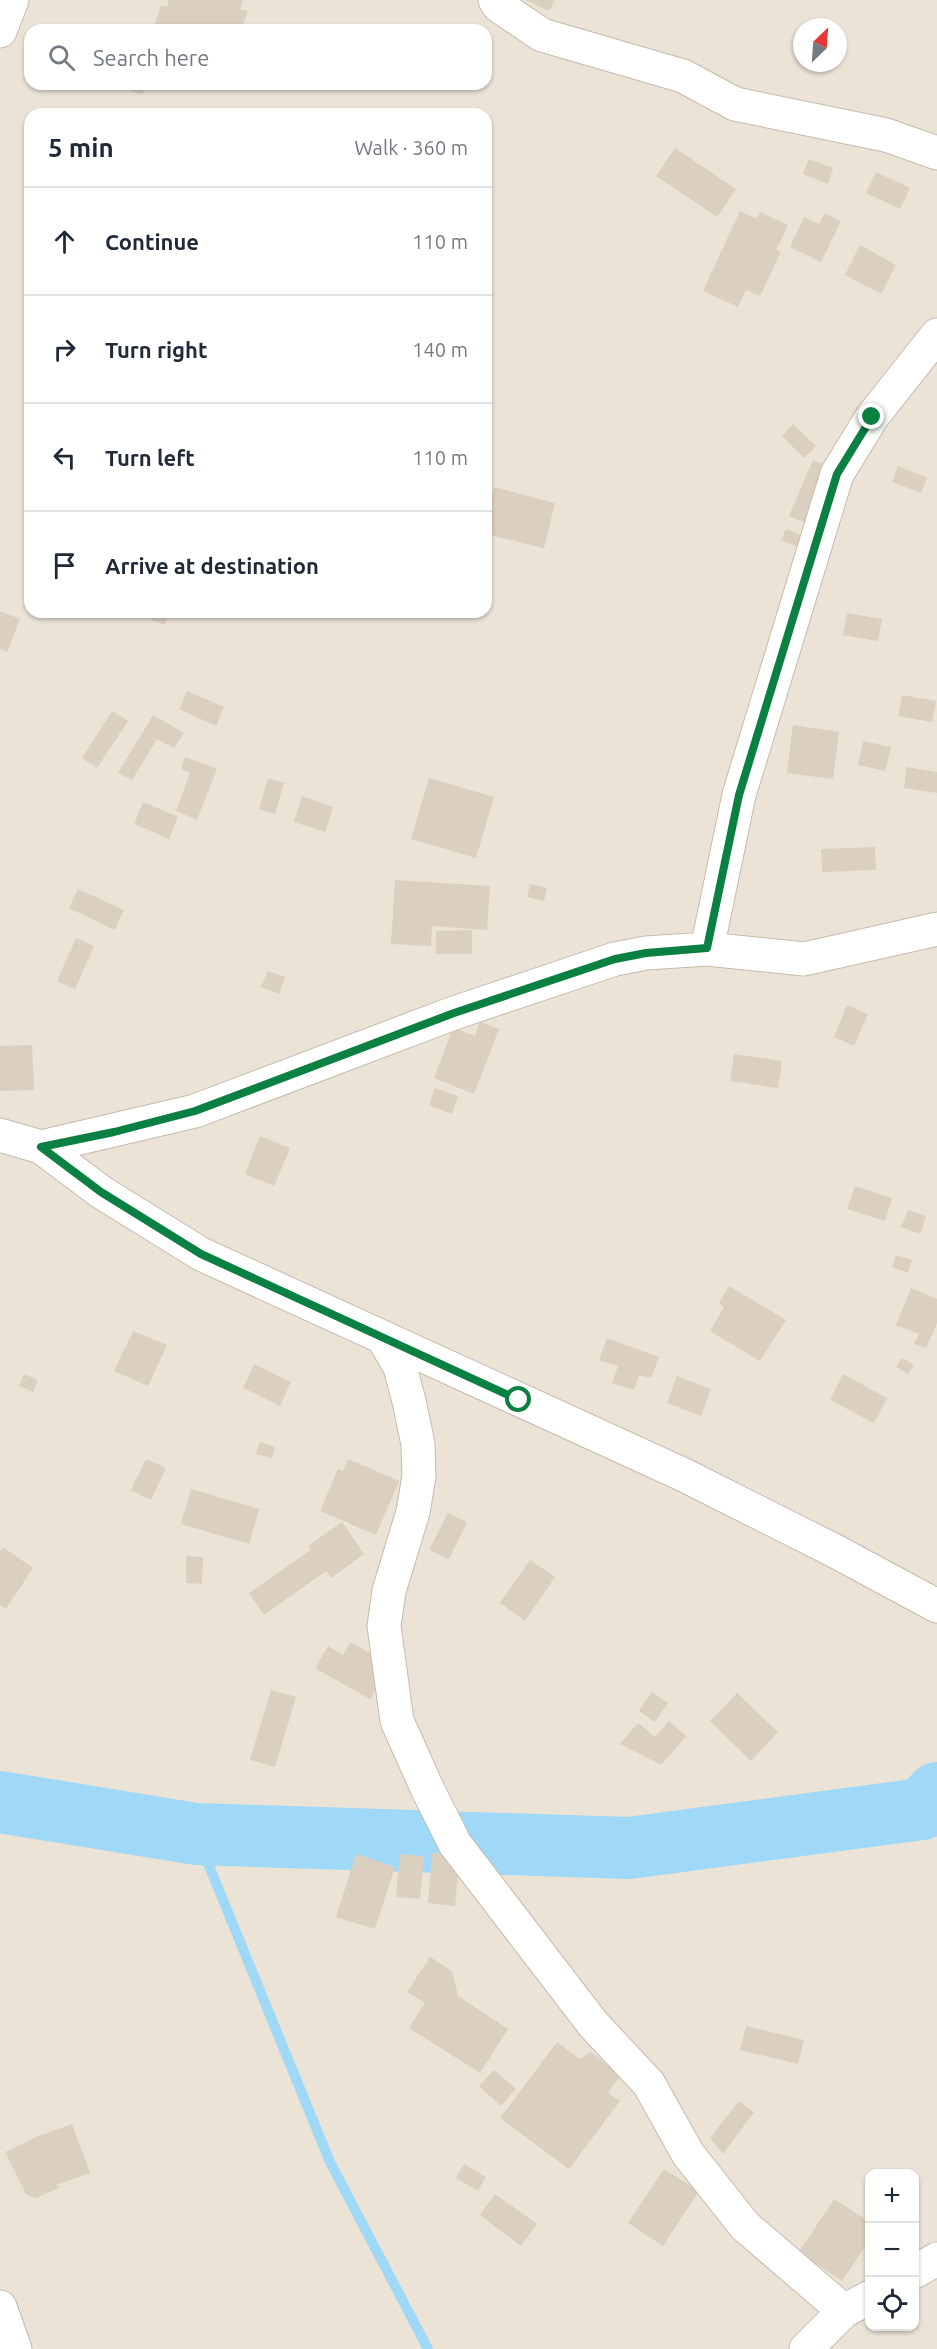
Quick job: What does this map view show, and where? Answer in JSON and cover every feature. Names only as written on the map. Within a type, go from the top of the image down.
[{"type":"street","points":[[0,31],[12,0]]},
{"type":"street","points":[[495,0],[499,6],[542,35],[683,76],[735,104],[886,135],[937,153]]},
{"type":"street","points":[[707,948],[739,795],[837,474],[872,417],[937,335]]},
{"type":"street","points":[[41,1147],[114,1132],[195,1111],[454,1013],[615,959],[646,953],[707,948],[804,959],[937,929]]},
{"type":"street","points":[[0,1135],[41,1147],[101,1192],[201,1254],[684,1476],[835,1551],[937,1606]]},
{"type":"street","points":[[383,1338],[400,1367],[418,1444],[419,1476],[413,1512],[389,1591],[384,1626],[397,1721],[455,1844],[592,2024],[649,2084],[688,2154],[745,2226],[857,2304],[806,2349]]},
{"type":"street","points":[[919,2270],[937,2259]]},
{"type":"street","points":[[0,2307],[15,2349]]},
{"type":"shaded area","points":[[0,0],[937,0],[937,2349],[0,2349]]},
{"type":"building","points":[[169,0],[243,0],[240,9],[248,11],[243,24],[155,24],[161,5],[167,7]]},
{"type":"building","points":[[526,0],[555,0],[549,11]]},
{"type":"building","points":[[131,90],[144,90],[142,95]]},
{"type":"building","points":[[675,148],[736,189],[717,217],[656,176]]},
{"type":"building","points":[[809,159],[833,168],[828,184],[803,174]]},
{"type":"building","points":[[876,172],[910,188],[900,209],[866,193]]},
{"type":"building","points":[[740,211],[757,219],[760,212],[788,225],[776,250],[781,252],[760,296],[746,290],[738,307],[703,291]]},
{"type":"building","points":[[825,213],[841,221],[821,262],[790,247],[804,217],[819,224]]},
{"type":"building","points":[[860,245],[896,265],[881,294],[845,275]]},
{"type":"building","points":[[793,424],[816,446],[804,458],[782,436]]},
{"type":"building","points":[[813,460],[830,467],[807,523],[789,516]]},
{"type":"building","points":[[898,466],[927,478],[921,493],[892,482]]},
{"type":"building","points":[[494,487],[555,503],[544,548],[492,535]]},
{"type":"building","points":[[786,529],[801,535],[797,546],[781,540]]},
{"type":"building","points":[[0,611],[20,619],[7,652],[0,649]]},
{"type":"building","points":[[847,613],[882,619],[878,641],[843,635]]},
{"type":"building","points":[[153,618],[167,618],[164,625],[152,620]]},
{"type":"building","points":[[187,691],[224,707],[216,726],[179,709]]},
{"type":"building","points":[[902,695],[936,701],[932,722],[898,716]]},
{"type":"building","points":[[112,711],[128,721],[97,768],[82,758]]},
{"type":"building","points":[[153,715],[184,733],[174,748],[157,739],[132,780],[118,773]]},
{"type":"building","points":[[793,725],[839,732],[833,779],[787,773]]},
{"type":"building","points":[[863,741],[891,747],[885,771],[858,765]]},
{"type":"building","points":[[185,757],[217,769],[197,820],[176,811],[190,773],[181,769]]},
{"type":"building","points":[[906,767],[937,772],[937,793],[904,788]]},
{"type":"building","points":[[268,778],[284,783],[275,814],[259,809]]},
{"type":"building","points":[[429,778],[494,797],[476,858],[411,839]]},
{"type":"building","points":[[302,796],[333,807],[325,832],[294,822]]},
{"type":"building","points":[[143,802],[178,817],[169,839],[134,824]]},
{"type":"building","points":[[875,847],[876,870],[822,872],[821,849]]},
{"type":"building","points":[[395,880],[490,886],[487,930],[432,926],[431,946],[391,944]]},
{"type":"building","points":[[530,884],[547,888],[544,901],[527,897]]},
{"type":"building","points":[[78,889],[124,910],[115,930],[69,908]]},
{"type":"building","points":[[472,930],[472,954],[436,954],[436,931]]},
{"type":"building","points":[[76,938],[94,946],[75,989],[57,981]]},
{"type":"building","points":[[268,971],[285,977],[279,994],[261,987]]},
{"type":"building","points":[[847,1005],[868,1014],[854,1046],[834,1037]]},
{"type":"building","points":[[480,1022],[499,1029],[474,1094],[434,1078],[453,1028],[475,1036]]},
{"type":"building","points":[[32,1045],[34,1090],[0,1091],[0,1046]]},
{"type":"building","points":[[734,1054],[782,1061],[778,1088],[730,1081]]},
{"type":"building","points":[[435,1088],[458,1096],[452,1114],[429,1105]]},
{"type":"building","points":[[260,1136],[290,1148],[274,1186],[245,1174]]},
{"type":"building","points":[[855,1186],[892,1198],[885,1221],[847,1209]]},
{"type":"building","points":[[908,1210],[926,1216],[920,1234],[901,1227]]},
{"type":"building","points":[[896,1255],[912,1260],[908,1273],[892,1267]]},
{"type":"building","points":[[729,1286],[786,1320],[760,1361],[710,1331],[724,1307],[719,1303]]},
{"type":"building","points":[[911,1288],[937,1299],[937,1323],[926,1348],[914,1344],[919,1334],[896,1325]]},
{"type":"building","points":[[133,1331],[167,1345],[148,1386],[114,1371]]},
{"type":"building","points":[[607,1338],[659,1357],[651,1378],[639,1375],[634,1390],[612,1383],[618,1366],[599,1360]]},
{"type":"building","points":[[902,1358],[914,1365],[908,1374],[896,1367]]},
{"type":"building","points":[[254,1364],[291,1382],[280,1406],[243,1388]]},
{"type":"building","points":[[24,1374],[38,1380],[33,1392],[19,1386]]},
{"type":"building","points":[[843,1374],[887,1398],[874,1423],[830,1400]]},
{"type":"building","points":[[677,1376],[711,1389],[701,1416],[667,1403]]},
{"type":"building","points":[[260,1442],[275,1447],[272,1458],[256,1454]]},
{"type":"building","points":[[146,1459],[166,1468],[151,1500],[131,1490]]},
{"type":"building","points":[[348,1459],[399,1481],[376,1535],[320,1511],[338,1469],[343,1471]]},
{"type":"building","points":[[191,1489],[259,1509],[249,1544],[181,1524]]},
{"type":"building","points":[[448,1513],[467,1522],[449,1559],[429,1550]]},
{"type":"building","points":[[342,1522],[364,1554],[331,1578],[326,1571],[264,1615],[249,1593],[311,1550],[308,1546]]},
{"type":"building","points":[[3,1547],[33,1568],[6,1609],[0,1605],[0,1551]]},
{"type":"building","points":[[186,1556],[203,1557],[202,1584],[186,1583]]},
{"type":"building","points":[[530,1560],[555,1577],[525,1621],[500,1603]]},
{"type":"building","points":[[350,1642],[379,1658],[385,1674],[370,1699],[315,1668],[328,1646],[343,1655]]},
{"type":"building","points":[[271,1690],[296,1697],[275,1767],[250,1760]]},
{"type":"building","points":[[652,1692],[668,1703],[655,1722],[639,1711]]},
{"type":"building","points":[[737,1693],[778,1732],[751,1761],[710,1721]]},
{"type":"building","points":[[669,1721],[686,1736],[661,1765],[620,1744],[638,1723],[655,1737]]},
{"type":"building","points":[[432,1853],[460,1855],[455,1906],[428,1903]]},
{"type":"building","points":[[356,1854],[395,1867],[375,1929],[336,1917]]},
{"type":"building","points":[[400,1854],[424,1856],[420,1899],[396,1897]]},
{"type":"building","points":[[430,1957],[452,1971],[458,1996],[508,2029],[480,2073],[409,2028],[425,2003],[407,1992]]},
{"type":"building","points":[[746,2026],[804,2040],[798,2064],[740,2050]]},
{"type":"building","points":[[557,2042],[580,2059],[591,2052],[621,2075],[608,2093],[620,2101],[569,2169],[500,2118]]},
{"type":"building","points":[[494,2070],[516,2089],[501,2106],[479,2086]]},
{"type":"building","points":[[739,2101],[754,2112],[723,2154],[710,2138]]},
{"type":"building","points":[[72,2124],[90,2173],[56,2185],[61,2187],[35,2198],[26,2194],[5,2152],[36,2137]]},
{"type":"building","points":[[464,2164],[486,2177],[478,2191],[456,2178]]},
{"type":"building","points":[[664,2169],[699,2191],[663,2246],[628,2223]]},
{"type":"building","points":[[495,2194],[537,2224],[521,2246],[480,2215]]},
{"type":"building","points":[[834,2199],[865,2219],[865,2246],[842,2281],[799,2252]]},
{"type":"waterway","points":[[0,1802],[196,1834],[629,1848],[922,1809],[937,1793]]},
{"type":"waterway","points":[[196,1834],[330,2162],[428,2349]]},
{"type":"route","points":[[519,1400],[201,1254],[101,1192],[41,1147],[114,1132],[195,1111],[454,1013],[615,959],[646,953],[707,948],[739,795],[837,474],[872,417]]}]
